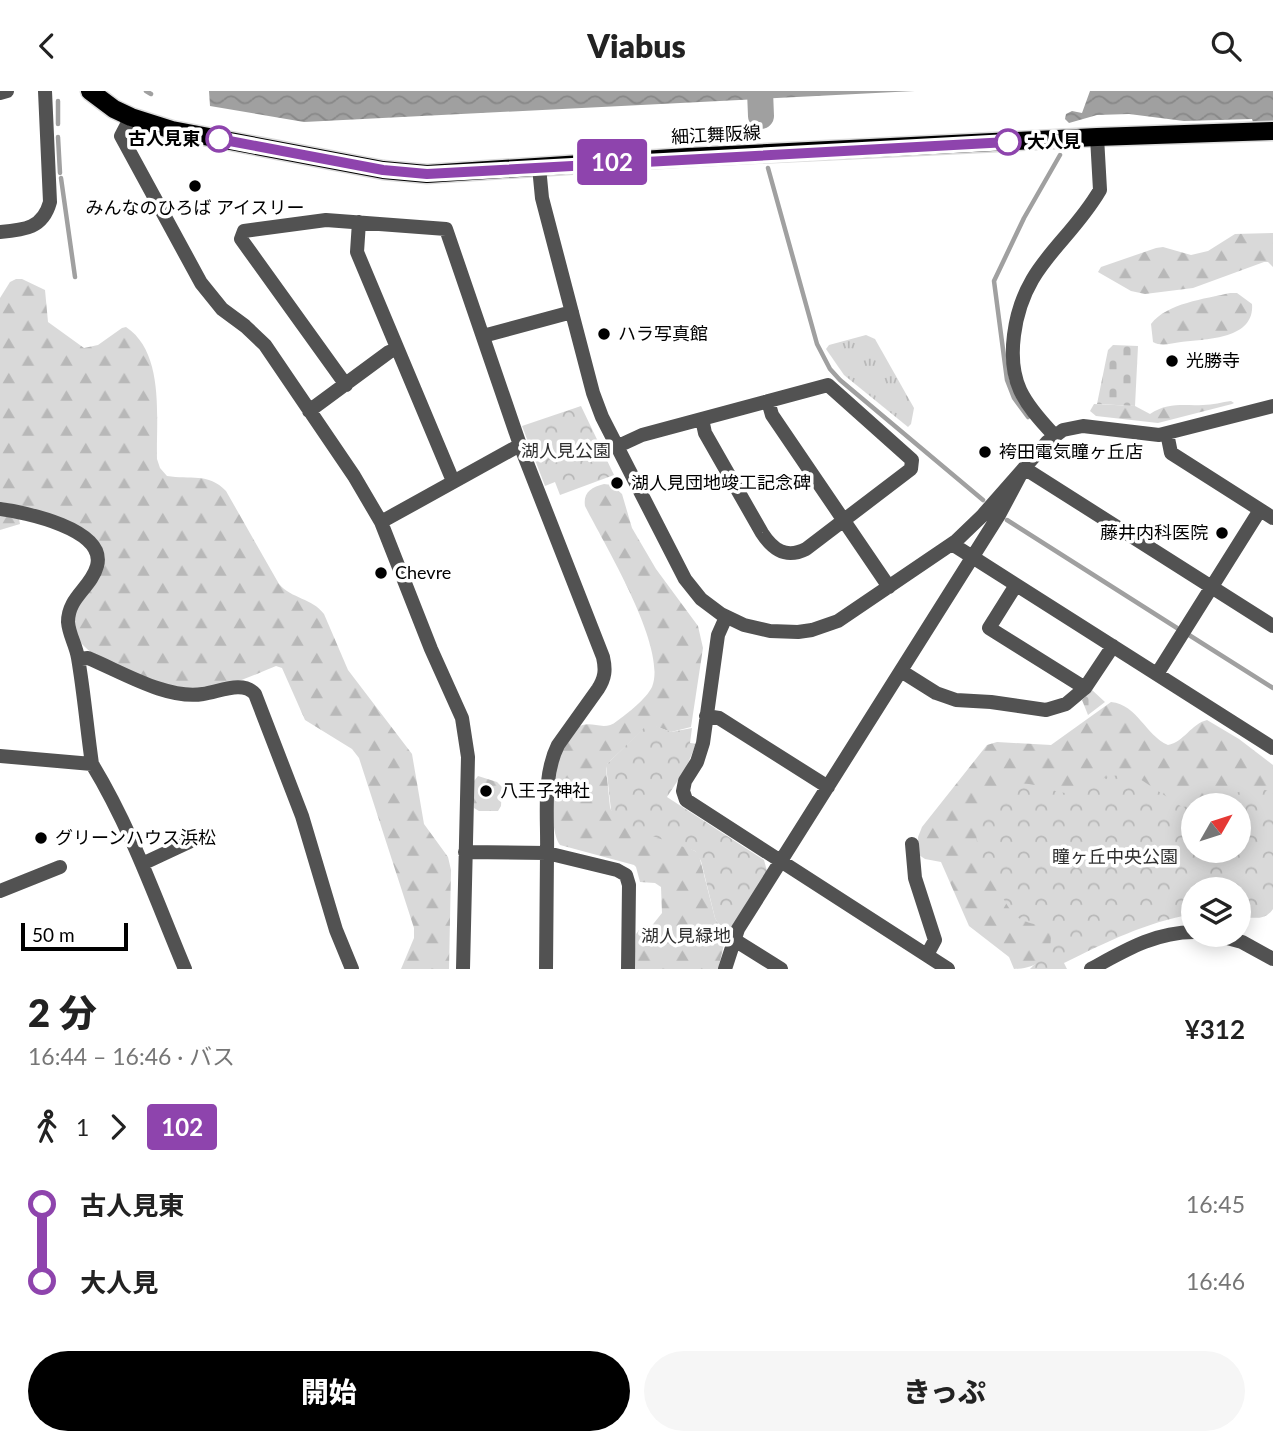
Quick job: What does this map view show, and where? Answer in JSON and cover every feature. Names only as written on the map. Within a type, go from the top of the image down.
[{"type":"main road","name":"細江舞阪線","points":[[90,91],[114,109],[131,117],[195,135],[383,170],[427,174],[1097,137],[1273,131]]},
{"type":"street","points":[[0,93],[7,91]]},
{"type":"street","points":[[0,232],[34,227],[47,211],[50,202],[45,91]]},
{"type":"street","points":[[131,117],[121,136],[191,269],[222,309],[265,345],[381,522],[430,649],[457,706],[465,731],[468,757],[463,969]]},
{"type":"street","points":[[1054,435],[1028,405],[1016,382],[1011,356],[1026,288],[1100,190],[1097,137]]},
{"type":"street","points":[[539,167],[541,198],[597,405],[685,579],[701,599],[726,617],[756,629],[784,632],[812,630],[838,621],[952,544],[982,516],[1054,435],[1083,426],[1145,434],[1167,433],[1273,406]]},
{"type":"street","points":[[346,385],[240,239],[244,231],[326,220],[446,229],[520,445],[606,669],[604,680],[558,745],[548,777],[546,969]]},
{"type":"street","points":[[359,222],[357,252],[453,481]]},
{"type":"street","points":[[483,336],[572,312]]},
{"type":"street","points":[[309,411],[397,349]]},
{"type":"street","points":[[617,447],[642,435],[828,385],[912,460],[911,469],[799,552],[782,553],[775,549],[762,533],[705,433],[702,419]]},
{"type":"street","points":[[768,401],[772,415],[889,587]]},
{"type":"street","points":[[1157,674],[1212,587],[1267,514],[1171,453],[1167,433]]},
{"type":"street","points":[[381,522],[520,445]]},
{"type":"street","points":[[725,969],[733,939],[999,515],[1024,468]]},
{"type":"street","points":[[1024,468],[1273,626]]},
{"type":"street","points":[[0,509],[44,517],[85,539],[96,550],[97,565],[75,597],[68,616],[68,626],[79,659],[92,764],[108,791],[142,864],[185,969]]},
{"type":"street","points":[[952,544],[1273,748]]},
{"type":"street","points":[[1016,585],[989,628],[1085,688]]},
{"type":"street","points":[[726,617],[718,635],[701,753],[685,781],[683,791],[686,800],[948,969]]},
{"type":"street","points":[[901,671],[946,698],[1036,709],[1056,708],[1066,704],[1085,688],[1113,646]]},
{"type":"street","points":[[79,659],[88,658],[177,694],[201,695],[242,687],[250,688],[255,694],[302,816],[336,930],[352,969]]},
{"type":"street","points":[[706,716],[719,718],[828,787]]},
{"type":"street","points":[[0,756],[92,764]]},
{"type":"street","points":[[142,864],[202,836]]},
{"type":"street","points":[[912,844],[915,878],[935,940],[927,955]]},
{"type":"street","points":[[465,852],[547,853],[617,870],[626,876],[629,885],[628,969]]},
{"type":"street","points":[[0,891],[61,867]]},
{"type":"street","points":[[1091,969],[1119,963],[1153,938],[1181,933]]},
{"type":"street","points":[[733,939],[781,969]]},
{"type":"street","points":[[1251,947],[1273,959]]},
{"type":"green space","points":[[1273,233],[1273,267],[1264,262],[1193,288],[1145,294],[1131,291],[1098,272],[1101,267],[1156,248],[1163,247],[1191,255],[1208,251],[1235,234]]},
{"type":"green space","points":[[22,279],[45,290],[48,322],[84,348],[98,345],[126,327],[138,338],[153,369],[157,406],[157,459],[160,468],[167,476],[205,479],[226,491],[279,584],[324,614],[348,670],[412,754],[424,824],[448,857],[451,870],[449,969],[401,969],[414,938],[414,928],[359,758],[352,749],[305,720],[282,668],[276,666],[219,687],[174,687],[111,664],[91,652],[80,641],[75,628],[77,611],[100,575],[104,553],[96,540],[83,529],[48,514],[0,502],[0,298],[10,282]]},
{"type":"green space","points":[[1237,293],[1252,304],[1251,316],[1237,331],[1202,340],[1163,344],[1153,342],[1151,324],[1167,311],[1187,303]]},
{"type":"green space","points":[[866,335],[875,339],[914,408],[908,427],[844,375],[826,349],[829,345]]},
{"type":"green space","points":[[1113,345],[1138,346],[1135,406],[1097,404],[1108,350]]},
{"type":"green space","points":[[1231,401],[1234,403],[1158,423],[1096,416],[1090,411],[1094,404],[1135,406],[1150,414],[1169,406]]},
{"type":"green space","name":"湖人見公園","points":[[581,406],[614,475],[560,495],[555,482],[545,486],[522,426]]},
{"type":"green space","name":"湖人見緑地","points":[[604,484],[612,485],[622,494],[632,528],[656,569],[698,626],[703,648],[691,727],[671,732],[649,724],[608,763],[606,768],[610,807],[611,810],[699,855],[715,918],[726,937],[718,969],[634,969],[636,934],[639,930],[650,928],[662,913],[661,887],[655,883],[640,882],[634,865],[560,845],[556,838],[553,788],[556,764],[562,749],[577,728],[587,724],[612,724],[631,710],[652,687],[654,670],[651,648],[643,623],[632,596],[585,506],[589,491]]},
{"type":"green space","points":[[0,515],[19,519],[20,524],[0,530]]},
{"type":"green space","points":[[1092,690],[1105,702],[1088,715],[1082,700]]},
{"type":"green space","points":[[1111,702],[1120,704],[1135,714],[1153,734],[1168,745],[1207,720],[1239,739],[1273,765],[1273,815],[1251,809],[1251,793],[1181,793],[1181,863],[1194,863],[1194,877],[1181,877],[1181,892],[1051,927],[1052,945],[1046,956],[1032,966],[1014,969],[1009,957],[969,926],[941,862],[919,855],[918,837],[922,827],[987,745],[997,742],[1051,745]]},
{"type":"green space","points":[[649,723],[671,732],[692,728],[690,743],[696,744],[686,768],[667,797],[764,860],[767,871],[726,937],[715,918],[701,861],[695,851],[627,827],[611,810],[606,765]]},
{"type":"green space","points":[[478,776],[497,782],[502,787],[501,806],[498,811],[479,811],[474,808],[474,781]]},
{"type":"green space","name":"瞳ヶ丘中央公園","points":[[1134,776],[1181,806],[1181,863],[1251,863],[1251,793],[1237,793],[1256,788],[1273,794],[1273,909],[1270,913],[1251,918],[1251,877],[1181,877],[1181,917],[1158,922],[1112,940],[1064,963],[1067,969],[1030,969],[1050,948],[1051,927],[1024,921],[1007,905],[979,851],[977,832],[981,815],[991,799],[1015,785],[1031,784],[1073,793],[1107,777]]},
{"type":"water","points":[[209,91],[915,91],[304,122],[210,106]]},
{"type":"water","points":[[1090,91],[1273,91],[1273,121],[1184,121],[1129,114],[1097,115],[1069,123],[1065,119],[1066,114],[1072,111],[1082,113]]},
{"type":"waterway","points":[[146,91],[151,94]]},
{"type":"waterway","points":[[760,91],[761,116]]},
{"type":"waterway","points":[[58,101],[58,124]]},
{"type":"waterway","points":[[58,137],[60,173]]},
{"type":"waterway","points":[[1028,417],[1014,398],[1007,380],[994,281],[1024,218],[1060,155]]},
{"type":"waterway","points":[[768,168],[817,344],[830,369],[983,500]]},
{"type":"waterway","points":[[61,178],[75,277]]},
{"type":"waterway","points":[[1007,520],[1177,628]]},
{"type":"waterway","points":[[1189,635],[1273,688]]},
{"type":"bus line","name":"102","points":[[219,139],[383,170],[427,174],[688,157],[1008,142]]},
{"type":"place","name":"古人見東","points":[[219,139]]},
{"type":"place","name":"大人見","points":[[1008,142]]},
{"type":"place","name":"みんなのひろば アイスリー","points":[[195,186]]},
{"type":"place","name":"ハラ写真館","points":[[604,334]]},
{"type":"place","name":"光勝寺","points":[[1172,361]]},
{"type":"place","name":"袴田電気瞳ヶ丘店","points":[[985,452]]},
{"type":"place","name":"湖人見団地竣工記念碑","points":[[617,483]]},
{"type":"place","name":"藤井内科医院","points":[[1222,533]]},
{"type":"place","name":"Chevre","points":[[381,573]]},
{"type":"place","name":"八王子神社","points":[[486,791]]},
{"type":"place","name":"グリーンハウス浜松","points":[[41,838]]}]
